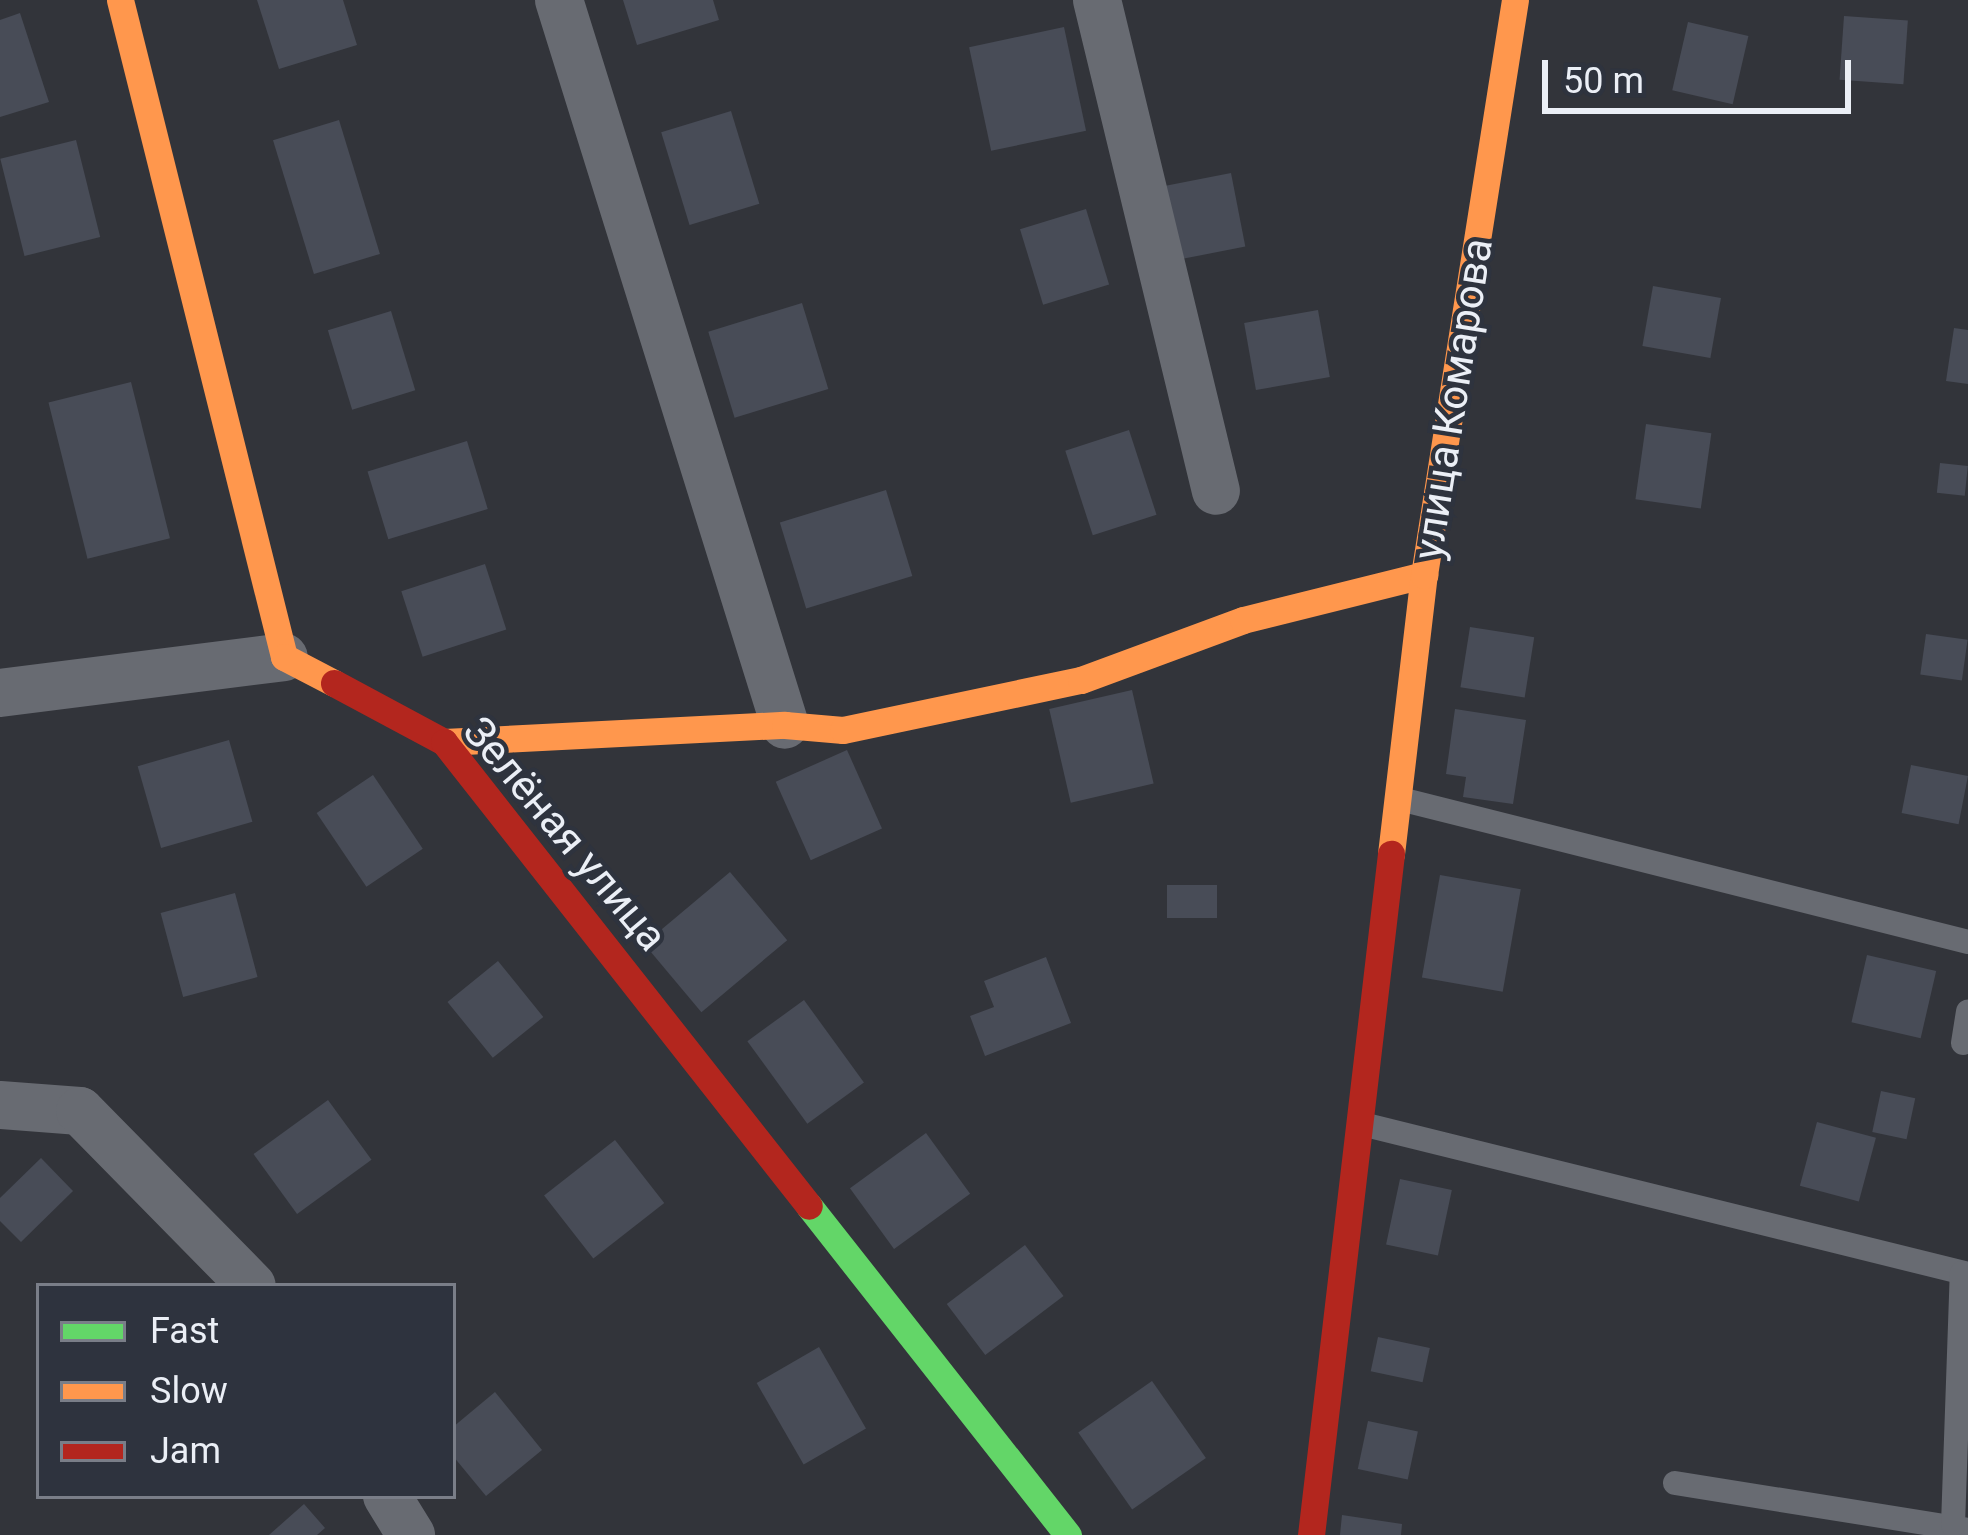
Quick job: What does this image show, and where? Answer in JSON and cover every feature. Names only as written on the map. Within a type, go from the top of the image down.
[{"type":"street","points":[[0,693],[284,657],[119,0]]},
{"type":"street","points":[[559,0],[785,725]]},
{"type":"street","points":[[1097,0],[1216,491]]},
{"type":"street","name":"улица Комарова","points":[[1311,1535],[1424,575],[1515,0]]},
{"type":"street","points":[[445,742],[785,725],[843,730],[1082,680],[1243,620],[1424,575]]},
{"type":"street","name":"Зелёная улица","points":[[284,657],[445,742],[1068,1535]]},
{"type":"street","points":[[0,1105],[80,1112],[249,1283]]},
{"type":"street","points":[[389,1499],[411,1535]]},
{"type":"lane","points":[[1398,799],[1968,942]]},
{"type":"lane","points":[[1963,1043],[1968,1011]]},
{"type":"lane","points":[[1359,1123],[1965,1274],[1960,1527],[1676,1483]]},
{"type":"building","points":[[257,0],[343,0],[357,45],[279,69]]},
{"type":"building","points":[[623,0],[713,0],[719,20],[637,45]]},
{"type":"building","points":[[20,13],[49,102],[0,117],[0,20]]},
{"type":"building","points":[[1844,16],[1908,20],[1903,84],[1840,80]]},
{"type":"building","points":[[1688,22],[1748,36],[1733,104],[1672,90]]},
{"type":"building","points":[[1064,27],[1086,131],[991,151],[969,47]]},
{"type":"building","points":[[731,111],[759,204],[690,225],[661,132]]},
{"type":"building","points":[[339,120],[380,254],[314,274],[273,140]]},
{"type":"building","points":[[76,140],[100,237],[25,256],[0,159]]},
{"type":"building","points":[[1231,173],[1245,247],[1174,261],[1159,187]]},
{"type":"building","points":[[1086,209],[1109,285],[1043,305],[1020,229]]},
{"type":"building","points":[[1653,286],[1721,298],[1710,358],[1642,346]]},
{"type":"building","points":[[802,303],[828,389],[735,418],[708,332]]},
{"type":"building","points":[[1318,310],[1330,377],[1256,390],[1244,323]]},
{"type":"building","points":[[391,311],[415,390],[352,410],[328,330]]},
{"type":"building","points":[[1954,328],[1968,330],[1968,384],[1946,381]]},
{"type":"building","points":[[131,382],[170,538],[87,559],[49,403]]},
{"type":"building","points":[[1646,424],[1711,433],[1701,508],[1635,499]]},
{"type":"building","points":[[1129,430],[1157,515],[1093,535],[1065,451]]},
{"type":"building","points":[[467,441],[488,509],[388,539],[368,471]]},
{"type":"building","points":[[1940,463],[1968,466],[1965,496],[1937,493]]},
{"type":"building","points":[[886,490],[912,576],[806,609],[780,522]]},
{"type":"building","points":[[485,564],[506,630],[423,657],[401,591]]},
{"type":"building","points":[[1470,627],[1534,637],[1525,697],[1460,687]]},
{"type":"building","points":[[1926,634],[1968,640],[1962,680],[1920,675]]},
{"type":"building","points":[[1132,690],[1154,784],[1071,803],[1049,709]]},
{"type":"building","points":[[1455,709],[1526,720],[1513,804],[1463,797],[1466,777],[1446,774]]},
{"type":"building","points":[[229,740],[252,822],[161,848],[138,766]]},
{"type":"building","points":[[847,750],[882,829],[811,860],[776,782]]},
{"type":"building","points":[[1911,765],[1968,776],[1959,824],[1902,813]]},
{"type":"building","points":[[373,775],[423,849],[366,887],[317,813]]},
{"type":"building","points":[[730,872],[787,940],[701,1012],[644,944]]},
{"type":"building","points":[[1440,875],[1521,889],[1503,992],[1422,977]]},
{"type":"building","points":[[1167,885],[1217,885],[1217,918],[1167,918]]},
{"type":"building","points":[[235,893],[258,977],[183,997],[161,913]]},
{"type":"building","points":[[1867,955],[1936,971],[1921,1038],[1851,1022]]},
{"type":"building","points":[[1046,957],[1071,1023],[985,1056],[970,1016],[994,1007],[984,981]]},
{"type":"building","points":[[498,961],[543,1017],[493,1058],[447,1002]]},
{"type":"building","points":[[804,1000],[864,1083],[807,1124],[747,1041]]},
{"type":"building","points":[[1881,1091],[1915,1098],[1907,1139],[1872,1132]]},
{"type":"building","points":[[328,1100],[371,1160],[297,1214],[254,1154]]},
{"type":"building","points":[[1817,1122],[1876,1138],[1859,1202],[1800,1186]]},
{"type":"building","points":[[926,1133],[970,1194],[894,1249],[850,1188]]},
{"type":"building","points":[[615,1140],[664,1203],[593,1258],[544,1195]]},
{"type":"building","points":[[41,1158],[73,1191],[21,1242],[0,1221],[0,1198]]},
{"type":"building","points":[[1400,1179],[1452,1190],[1438,1256],[1386,1245]]},
{"type":"building","points":[[1025,1245],[1064,1296],[985,1355],[947,1304]]},
{"type":"building","points":[[1378,1337],[1430,1348],[1423,1382],[1371,1371]]},
{"type":"building","points":[[819,1347],[866,1428],[804,1464],[757,1383]]},
{"type":"building","points":[[1152,1381],[1206,1458],[1132,1510],[1078,1433]]},
{"type":"building","points":[[495,1392],[542,1450],[486,1496],[456,1460],[456,1424]]},
{"type":"building","points":[[1368,1421],[1418,1432],[1408,1480],[1358,1469]]},
{"type":"building","points":[[304,1504],[325,1528],[317,1535],[269,1535]]},
{"type":"building","points":[[1342,1515],[1402,1524],[1401,1535],[1340,1535]]},
{"type":"traffic: fast","points":[[809,1206],[1068,1535]]},
{"type":"traffic: slow","points":[[120,0],[284,657],[334,683]]},
{"type":"traffic: slow","points":[[1391,854],[1424,575],[1515,0]]},
{"type":"traffic: slow","points":[[444,742],[785,725],[843,730],[1081,680],[1243,620],[1424,575]]},
{"type":"traffic: jam","points":[[334,683],[444,742],[809,1206]]},
{"type":"traffic: jam","points":[[1311,1535],[1391,854]]}]
